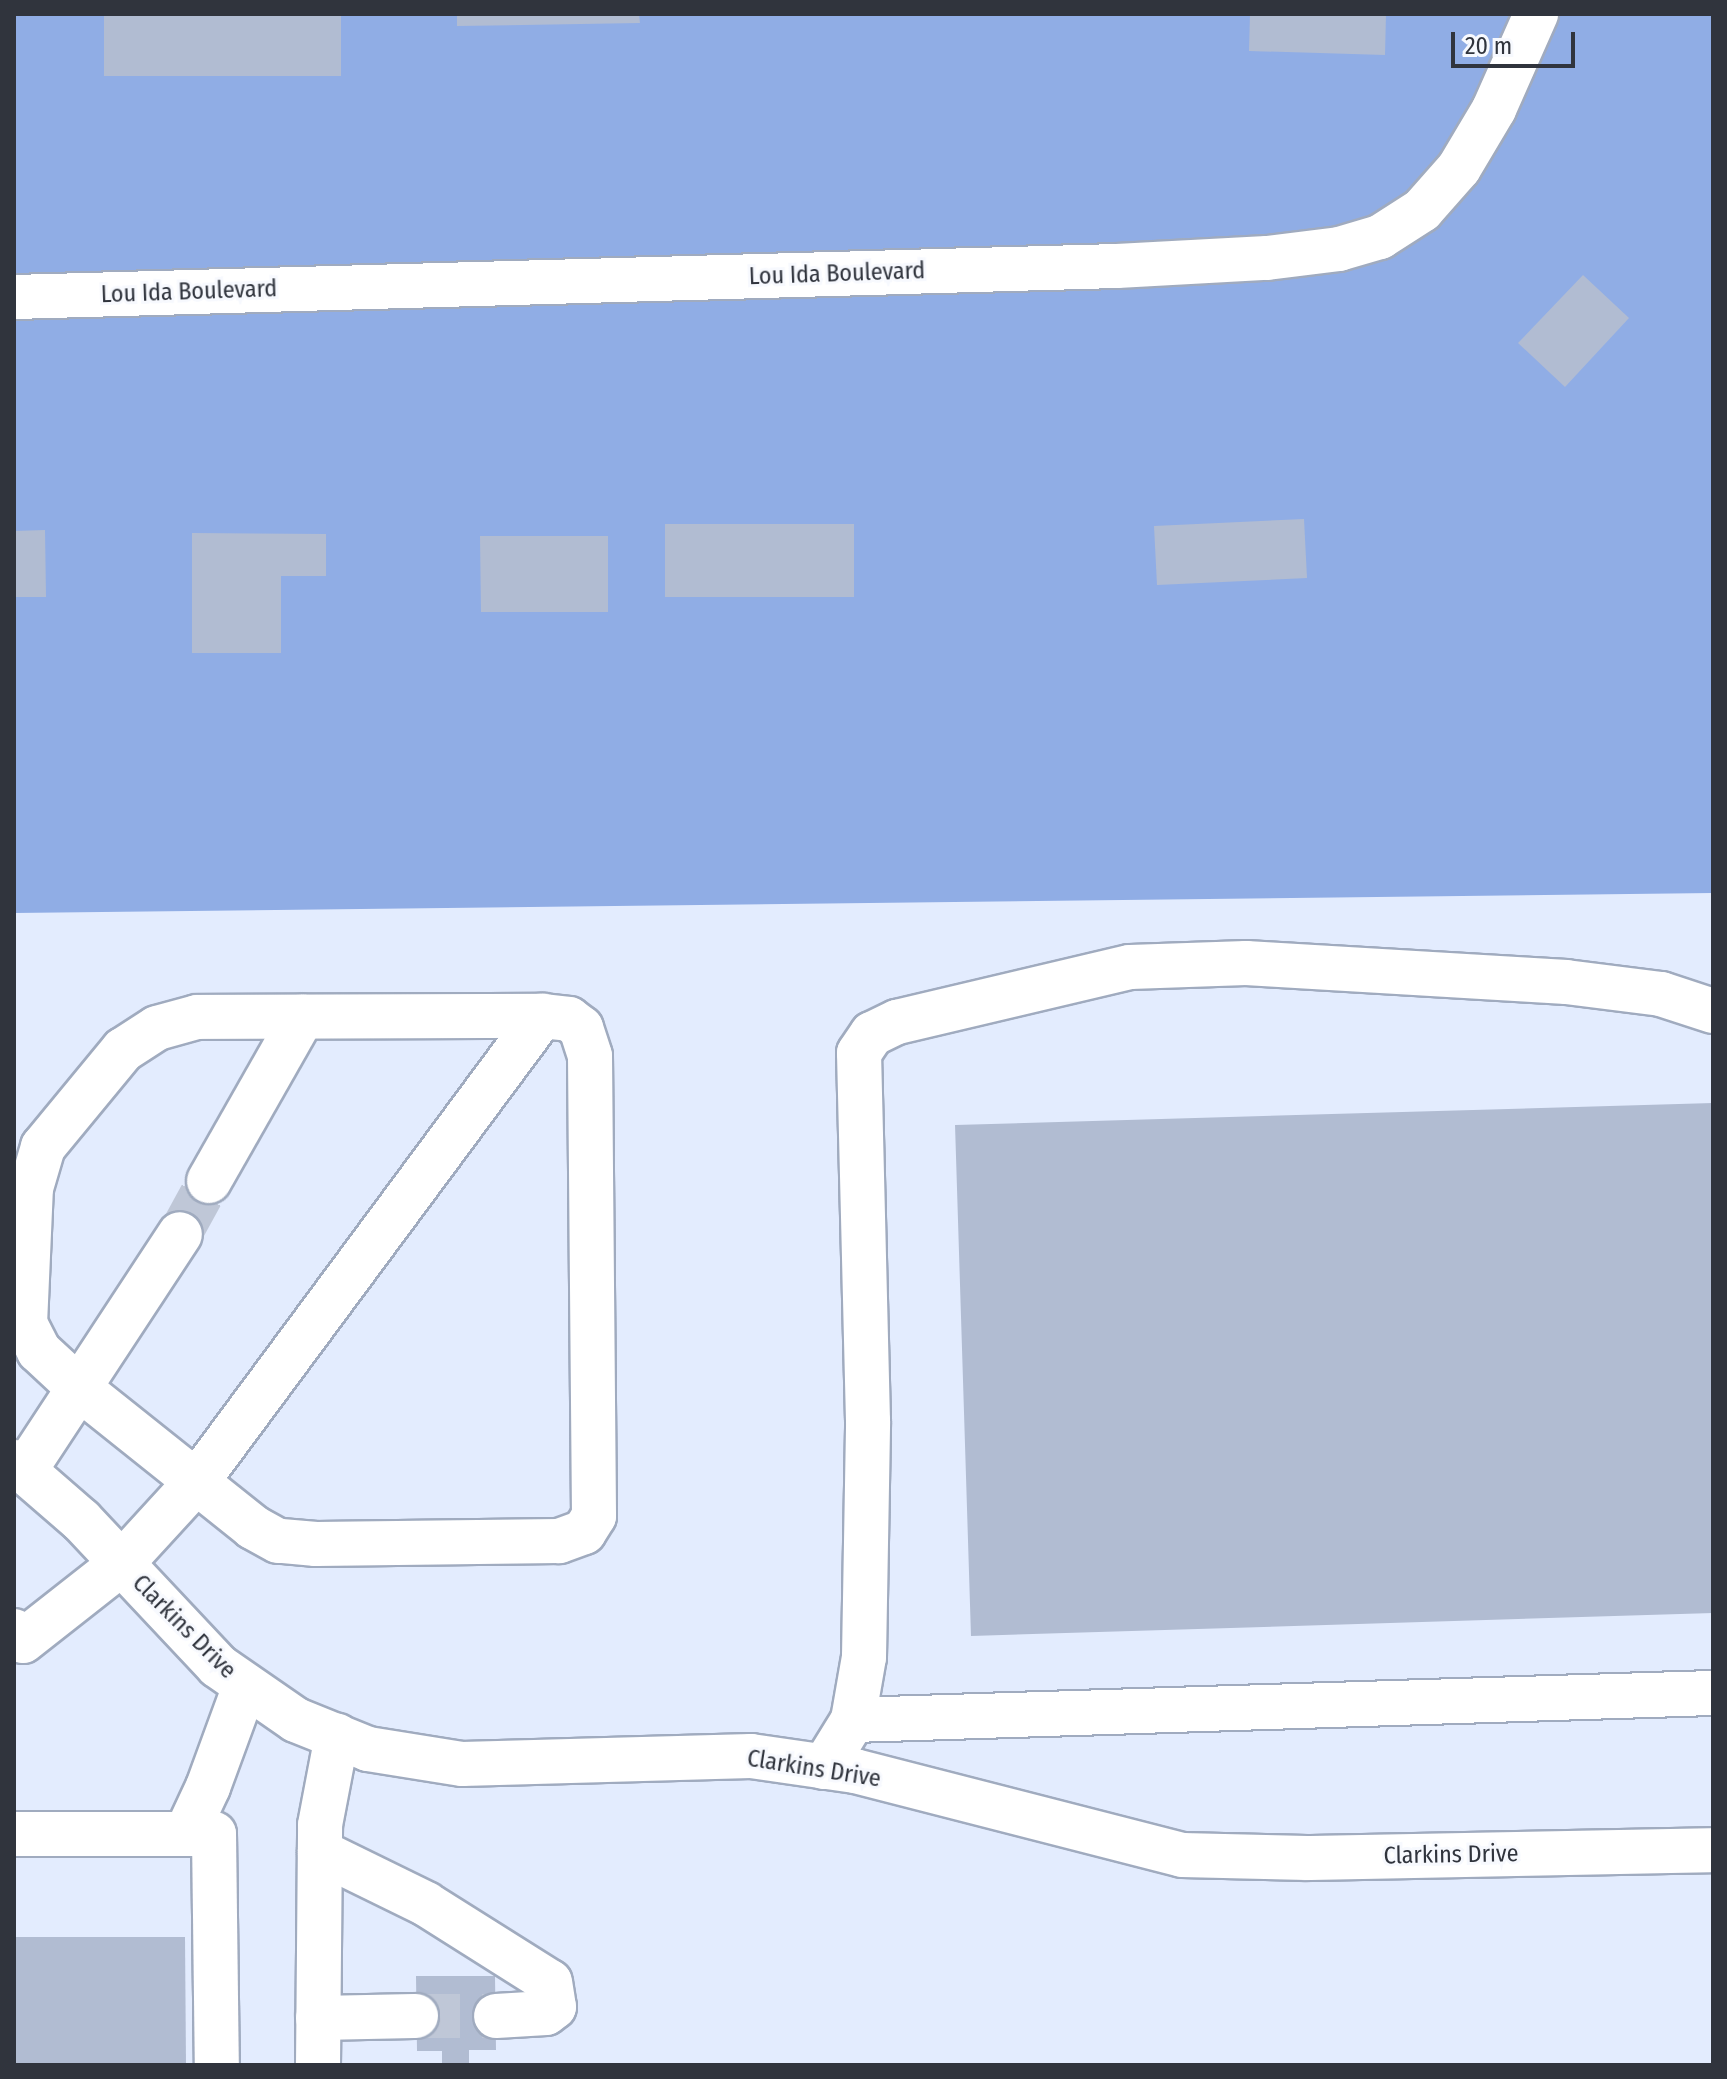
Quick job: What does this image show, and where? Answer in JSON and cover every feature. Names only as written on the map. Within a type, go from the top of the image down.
[{"type":"street","name":"Lou Ida Boulevard","points":[[14,297],[1117,266],[1267,258],[1339,249],[1380,237],[1422,210],[1459,168],[1494,109],[1536,14]]},
{"type":"street","points":[[824,1767],[853,1720],[864,1657],[868,1421],[859,1053],[872,1034],[897,1022],[1130,967],[1246,963],[1566,982],[1661,994],[1713,1011]]},
{"type":"street","points":[[14,1631],[23,1641],[121,1564],[198,1480],[542,1016]]},
{"type":"street","points":[[542,1016],[569,1019],[581,1028],[590,1056],[594,1516],[584,1532],[559,1541],[316,1544],[278,1541],[253,1527],[198,1480],[80,1389],[39,1351],[25,1324],[31,1188],[43,1147],[123,1050],[157,1028],[197,1017],[542,1016]]},
{"type":"street","points":[[209,1181],[302,1017]]},
{"type":"street","points":[[19,1466],[80,1389],[180,1234]]},
{"type":"street","name":"Clarkins Drive","points":[[19,1466],[81,1520],[189,1637],[245,1686],[296,1720],[368,1749],[462,1764],[751,1756],[855,1771],[1182,1855],[1307,1858],[1713,1850]]},
{"type":"street","points":[[186,1834],[208,1787],[245,1686]]},
{"type":"street","points":[[853,1720],[1713,1693]]},
{"type":"street","points":[[318,2065],[320,1825],[337,1736]]},
{"type":"street","points":[[14,1834],[214,1834],[217,2065]]},
{"type":"street","points":[[320,1852],[426,1904],[550,1982],[554,2007],[546,2013],[496,2016]]},
{"type":"street","points":[[318,2018],[416,2016]]},
{"type":"shaded area","points":[[14,14],[1713,14],[1713,893],[14,913]]},
{"type":"building","points":[[104,14],[341,14],[341,76],[104,76]]},
{"type":"building","points":[[457,14],[639,14],[640,23],[457,26]]},
{"type":"building","points":[[1250,14],[1386,14],[1385,55],[1249,51]]},
{"type":"building","points":[[1583,275],[1629,318],[1565,387],[1518,343]]},
{"type":"building","points":[[1304,519],[1307,578],[1157,585],[1154,526]]},
{"type":"building","points":[[665,524],[854,524],[854,597],[665,597]]},
{"type":"building","points":[[45,530],[46,597],[14,597],[14,531]]},
{"type":"building","points":[[192,533],[326,534],[326,576],[281,576],[281,653],[192,653]]},
{"type":"building","points":[[480,536],[608,536],[608,612],[481,612]]},
{"type":"building","points":[[1713,1103],[1713,1613],[971,1636],[955,1125]]},
{"type":"building","points":[[14,1937],[185,1937],[186,2065],[14,2065]]},
{"type":"building","points":[[416,1976],[495,1976],[496,2050],[469,2050],[469,2065],[442,2065],[442,2051],[417,2051]]},
{"type":"tunnel","points":[[180,1234],[209,1181]]},
{"type":"tunnel","points":[[416,2016],[496,2016]]}]
